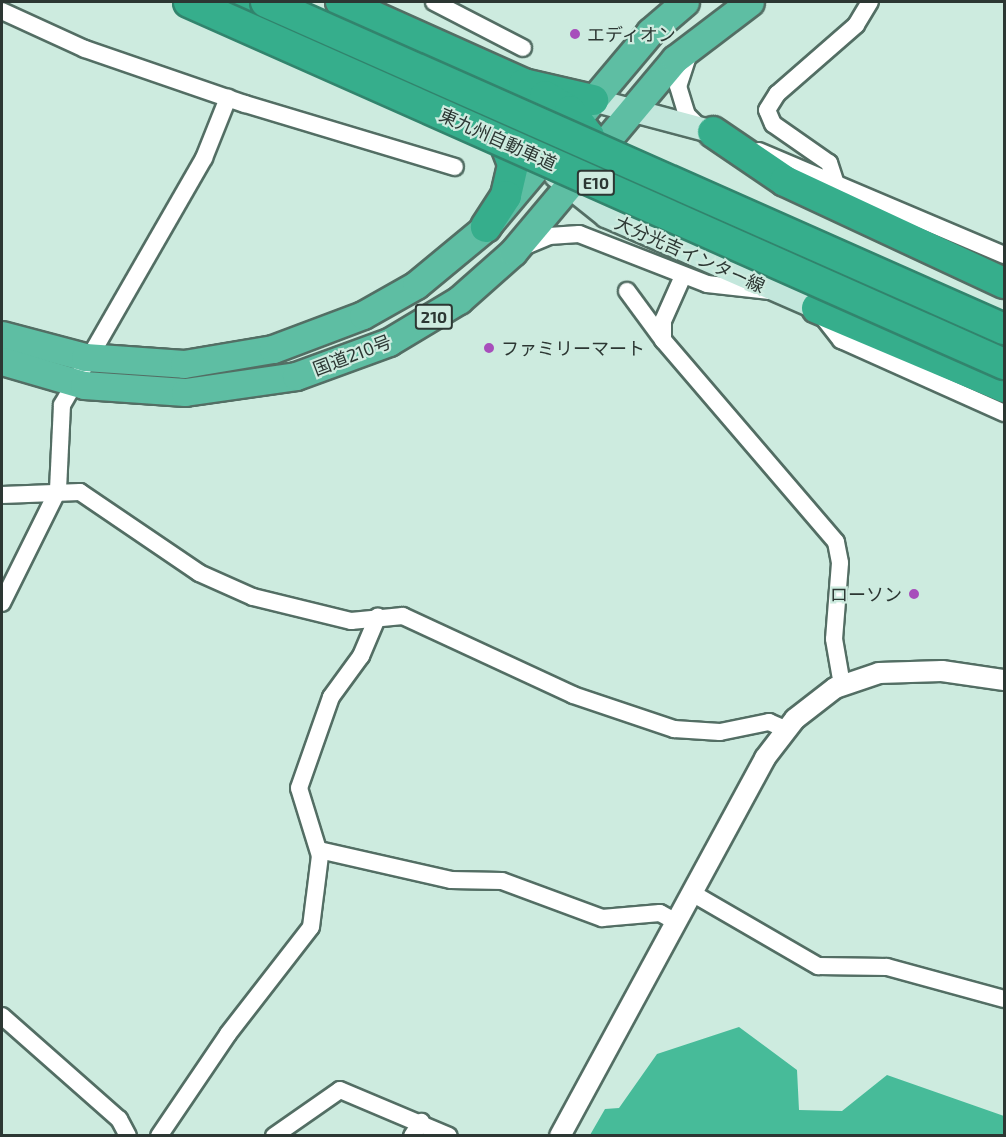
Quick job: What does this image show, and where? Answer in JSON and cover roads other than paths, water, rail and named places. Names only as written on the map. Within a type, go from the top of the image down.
[{"type":"highway","name":"東九州自動車道","points":[[189,2],[1005,364]]},
{"type":"highway","points":[[227,2],[471,100],[508,126],[543,163]]},
{"type":"highway","name":"東九州自動車道","points":[[266,2],[1005,329]]},
{"type":"highway","points":[[341,2],[585,109],[589,136],[577,179]]},
{"type":"highway","name":"国道210号","points":[[2,335],[85,357],[183,364],[243,357],[305,340],[416,285],[486,227],[543,163],[585,109],[685,2]]},
{"type":"highway","name":"国道210号","points":[[2,361],[73,382],[126,390],[213,391],[319,369],[389,342],[434,316],[513,252],[701,34],[750,2]]},
{"type":"highway","points":[[471,100],[501,133],[513,165],[506,196],[486,227]]},
{"type":"highway","points":[[706,130],[785,181],[1005,283]]},
{"type":"highway","points":[[818,308],[1005,387]]},
{"type":"main road","points":[[585,109],[634,109],[706,130]]},
{"type":"main road","name":"大分光吉インター線","points":[[543,163],[577,179],[606,216],[818,308]]},
{"type":"street","points":[[434,2],[523,48]]},
{"type":"street","points":[[835,181],[829,163],[773,124],[767,110],[777,94],[856,25],[870,2]]},
{"type":"street","points":[[2,11],[85,49],[228,98],[455,167]]},
{"type":"street","points":[[701,34],[678,86],[687,115],[706,130],[835,181],[1005,255]]},
{"type":"street","points":[[2,603],[58,489],[58,416],[73,382],[85,357],[198,168],[228,98]]},
{"type":"street","points":[[513,252],[549,236],[579,234],[707,284],[777,292]]},
{"type":"street","points":[[663,339],[663,321],[683,276]]},
{"type":"street","points":[[627,291],[663,339],[836,542],[840,563],[834,639],[842,684]]},
{"type":"street","points":[[818,308],[841,340],[1005,412]]},
{"type":"street","points":[[2,495],[58,489],[88,496],[199,573],[253,597],[343,619],[392,614],[426,624],[573,695],[674,729],[720,732],[769,722],[787,730]]},
{"type":"street","points":[[159,1136],[228,1034],[311,927],[319,850],[302,811],[302,774],[331,697],[360,656],[378,616]]},
{"type":"street","points":[[560,1136],[765,758],[787,730],[842,684],[879,673],[917,670],[1005,680]]},
{"type":"street","points":[[319,850],[462,881],[502,881],[602,918],[660,913],[676,922]]},
{"type":"street","points":[[692,893],[818,966],[887,967],[1005,999]]},
{"type":"street","points":[[2,1016],[119,1119],[128,1136]]},
{"type":"street","points":[[274,1136],[340,1090],[417,1129],[449,1136]]},
{"type":"place","name":"エディオン","points":[[575,34]]},
{"type":"place","name":"ファミリーマート","points":[[489,348]]},
{"type":"place","name":"ローソン","points":[[914,594]]}]
